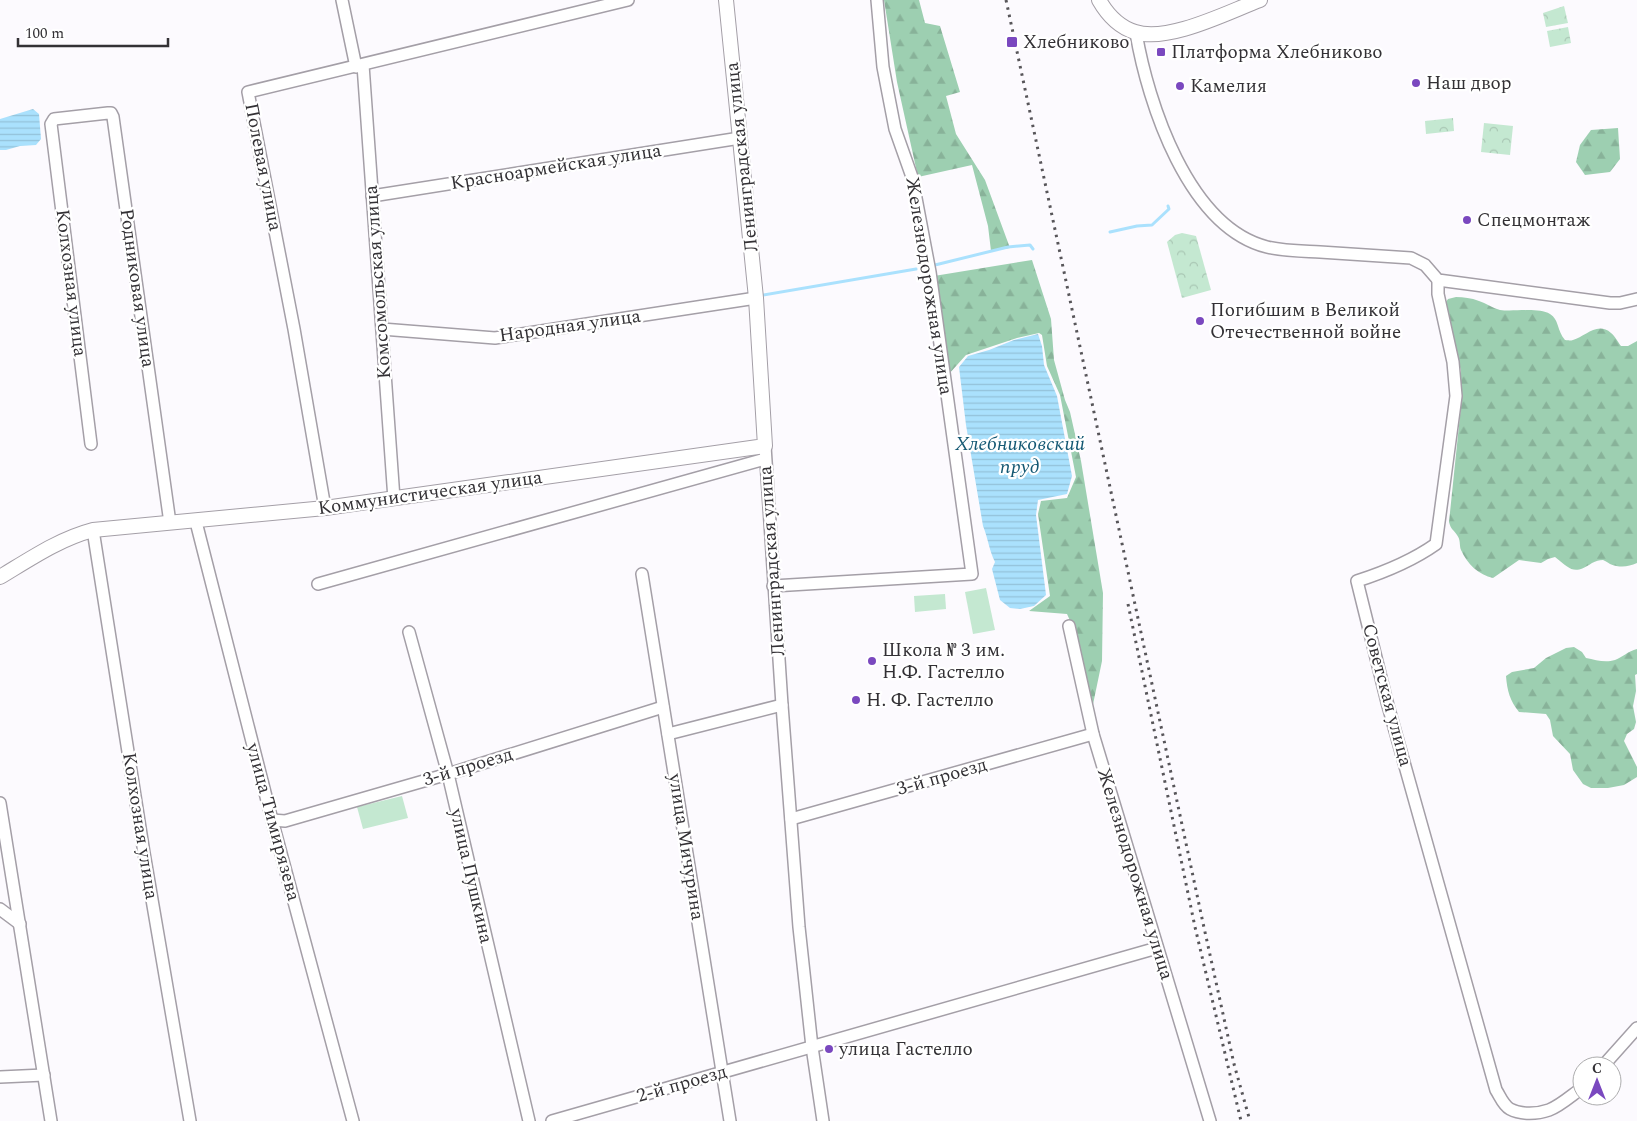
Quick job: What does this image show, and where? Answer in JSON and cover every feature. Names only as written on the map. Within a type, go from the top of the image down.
[{"type":"street","name":"Комсомольская улица","points":[[342,0],[359,66],[372,196],[394,499]]},
{"type":"street","name":"Полевая улица","points":[[325,508],[294,329],[248,92],[628,0]]},
{"type":"street","name":"Ленинградская улица","points":[[726,0],[756,298],[773,586],[799,927],[812,1047],[823,1121]]},
{"type":"street","name":"Железнодорожная улица","points":[[773,586],[972,574],[930,272],[912,177],[895,129],[883,68],[877,0]]},
{"type":"street","points":[[1099,0],[1106,12],[1124,27],[1136,33],[1157,34],[1176,31],[1260,0]]},
{"type":"street","points":[[1136,33],[1146,80],[1169,144],[1179,164],[1199,195],[1213,214],[1228,228],[1266,247],[1411,258],[1425,265],[1438,280],[1610,303],[1637,299]]},
{"type":"street","name":"Родниковая улица","points":[[52,121],[54,119],[111,113],[170,523]]},
{"type":"street","name":"Колхозная улица","points":[[52,121],[91,444]]},
{"type":"street","name":"Красноармейская улица","points":[[372,196],[740,138]]},
{"type":"street","name":"Советская улица","points":[[1438,280],[1438,294],[1453,362],[1456,396],[1436,544],[1421,554],[1379,574],[1357,580],[1387,702],[1496,1090],[1502,1101],[1510,1109],[1523,1113],[1537,1113],[1550,1110],[1572,1095]]},
{"type":"street","name":"Народная улица","points":[[382,329],[495,338],[756,298]]},
{"type":"street","points":[[318,584],[765,452]]},
{"type":"street","name":"Коммунистическая улица","points":[[0,577],[55,544],[75,535],[93,530],[196,522],[325,508],[765,452]]},
{"type":"street","name":"улица Тимирязева","points":[[196,522],[272,820],[353,1121]]},
{"type":"street","name":"Колхозная улица","points":[[93,530],[190,1121]]},
{"type":"street","name":"улица Мичурина","points":[[642,574],[730,1121]]},
{"type":"street","name":"Железнодорожная улица","points":[[1069,626],[1092,734],[1210,1121]]},
{"type":"street","name":"улица Пушкина","points":[[409,632],[448,774],[528,1121]]},
{"type":"street","points":[[668,734],[782,706]]},
{"type":"street","name":"3-й проезд","points":[[272,820],[285,821],[448,774],[663,707]]},
{"type":"street","name":"3-й проезд","points":[[791,819],[1092,734]]},
{"type":"street","points":[[0,803],[51,1121]]},
{"type":"street","points":[[0,909],[20,924]]},
{"type":"street","points":[[812,1047],[1157,948]]},
{"type":"street","points":[[1612,1056],[1637,1028]]},
{"type":"street","name":"2-й проезд","points":[[552,1121],[812,1047]]},
{"type":"street","points":[[0,1077],[44,1075]]},
{"type":"green space","points":[[884,0],[919,0],[925,23],[940,26],[960,92],[946,96],[956,134],[985,180],[1010,248],[991,251],[988,226],[972,165],[918,177],[897,82]]},
{"type":"green space","points":[[1564,6],[1568,23],[1546,27],[1543,13]]},
{"type":"green space","points":[[1568,27],[1571,43],[1550,47],[1547,31]]},
{"type":"green space","points":[[1453,118],[1454,131],[1426,134],[1425,121]]},
{"type":"green space","points":[[1484,123],[1513,126],[1510,155],[1481,152]]},
{"type":"green space","points":[[1618,128],[1620,159],[1610,172],[1585,175],[1576,162],[1580,145],[1591,130]]},
{"type":"green space","points":[[1182,233],[1196,236],[1211,290],[1182,298],[1167,242],[1175,235]]},
{"type":"green space","points":[[1032,260],[1051,319],[1054,360],[1070,412],[1081,461],[1103,593],[1102,661],[1091,714],[1072,625],[1067,614],[1029,611],[1050,596],[1038,514],[1041,501],[1067,498],[1076,477],[1060,395],[1047,366],[1042,335],[1039,333],[1017,338],[966,355],[948,375],[934,276]]},
{"type":"green space","points":[[1456,297],[1473,299],[1500,310],[1545,312],[1553,316],[1565,340],[1572,340],[1596,329],[1601,329],[1611,333],[1621,346],[1628,346],[1637,341],[1637,563],[1621,566],[1600,560],[1577,570],[1569,568],[1555,557],[1541,563],[1519,560],[1493,578],[1478,572],[1467,560],[1461,550],[1458,537],[1449,522],[1461,406],[1461,371],[1444,305],[1448,299]]},
{"type":"green space","points":[[986,588],[995,630],[973,634],[965,592]]},
{"type":"green space","points":[[945,594],[946,609],[915,612],[914,596]]},
{"type":"green space","points":[[1574,647],[1582,652],[1586,658],[1604,661],[1615,660],[1637,649],[1636,691],[1633,706],[1636,722],[1634,729],[1627,734],[1624,741],[1637,767],[1637,777],[1624,785],[1608,788],[1591,788],[1583,784],[1573,770],[1570,754],[1553,736],[1550,720],[1546,714],[1519,712],[1513,704],[1506,676],[1512,672],[1534,668],[1546,658],[1566,648]]},
{"type":"green space","points":[[402,796],[408,818],[363,829],[357,807]]},
{"type":"water","points":[[33,109],[39,114],[41,139],[36,145],[0,150],[0,119]]},
{"type":"water","name":"Хлебниковский пруд","points":[[1038,334],[1042,346],[1044,365],[1057,396],[1072,476],[1067,494],[1038,500],[1036,515],[1046,595],[1034,606],[1020,609],[1010,608],[1000,600],[992,569],[995,562],[983,526],[966,425],[959,367],[968,356]]},
{"type":"waterway","points":[[1110,232],[1152,225],[1169,209],[1168,206]]},
{"type":"waterway","points":[[935,265],[1008,247],[1030,245],[1033,249]]},
{"type":"waterway","points":[[758,296],[916,269]]},
{"type":"railway","points":[[1006,0],[1203,923],[1234,1064],[1250,1121]]},
{"type":"railway","points":[[1128,604],[1195,927],[1241,1121]]},
{"type":"place","name":"Хлебниково","points":[[1012,42]]},
{"type":"place","name":"Платформа Хлебниково","points":[[1161,52]]},
{"type":"place","name":"Наш двор","points":[[1416,83]]},
{"type":"place","name":"Камелия","points":[[1180,86]]},
{"type":"place","name":"Спецмонтаж","points":[[1467,220]]},
{"type":"place","name":"Погибшим в Великой Отечественной войне","points":[[1200,321]]},
{"type":"place","name":"Школа № 3 им. Н.Ф. Гастелло","points":[[872,661]]},
{"type":"place","name":"Н. Ф. Гастелло","points":[[856,700]]},
{"type":"place","name":"улица Гастелло","points":[[829,1049]]}]
